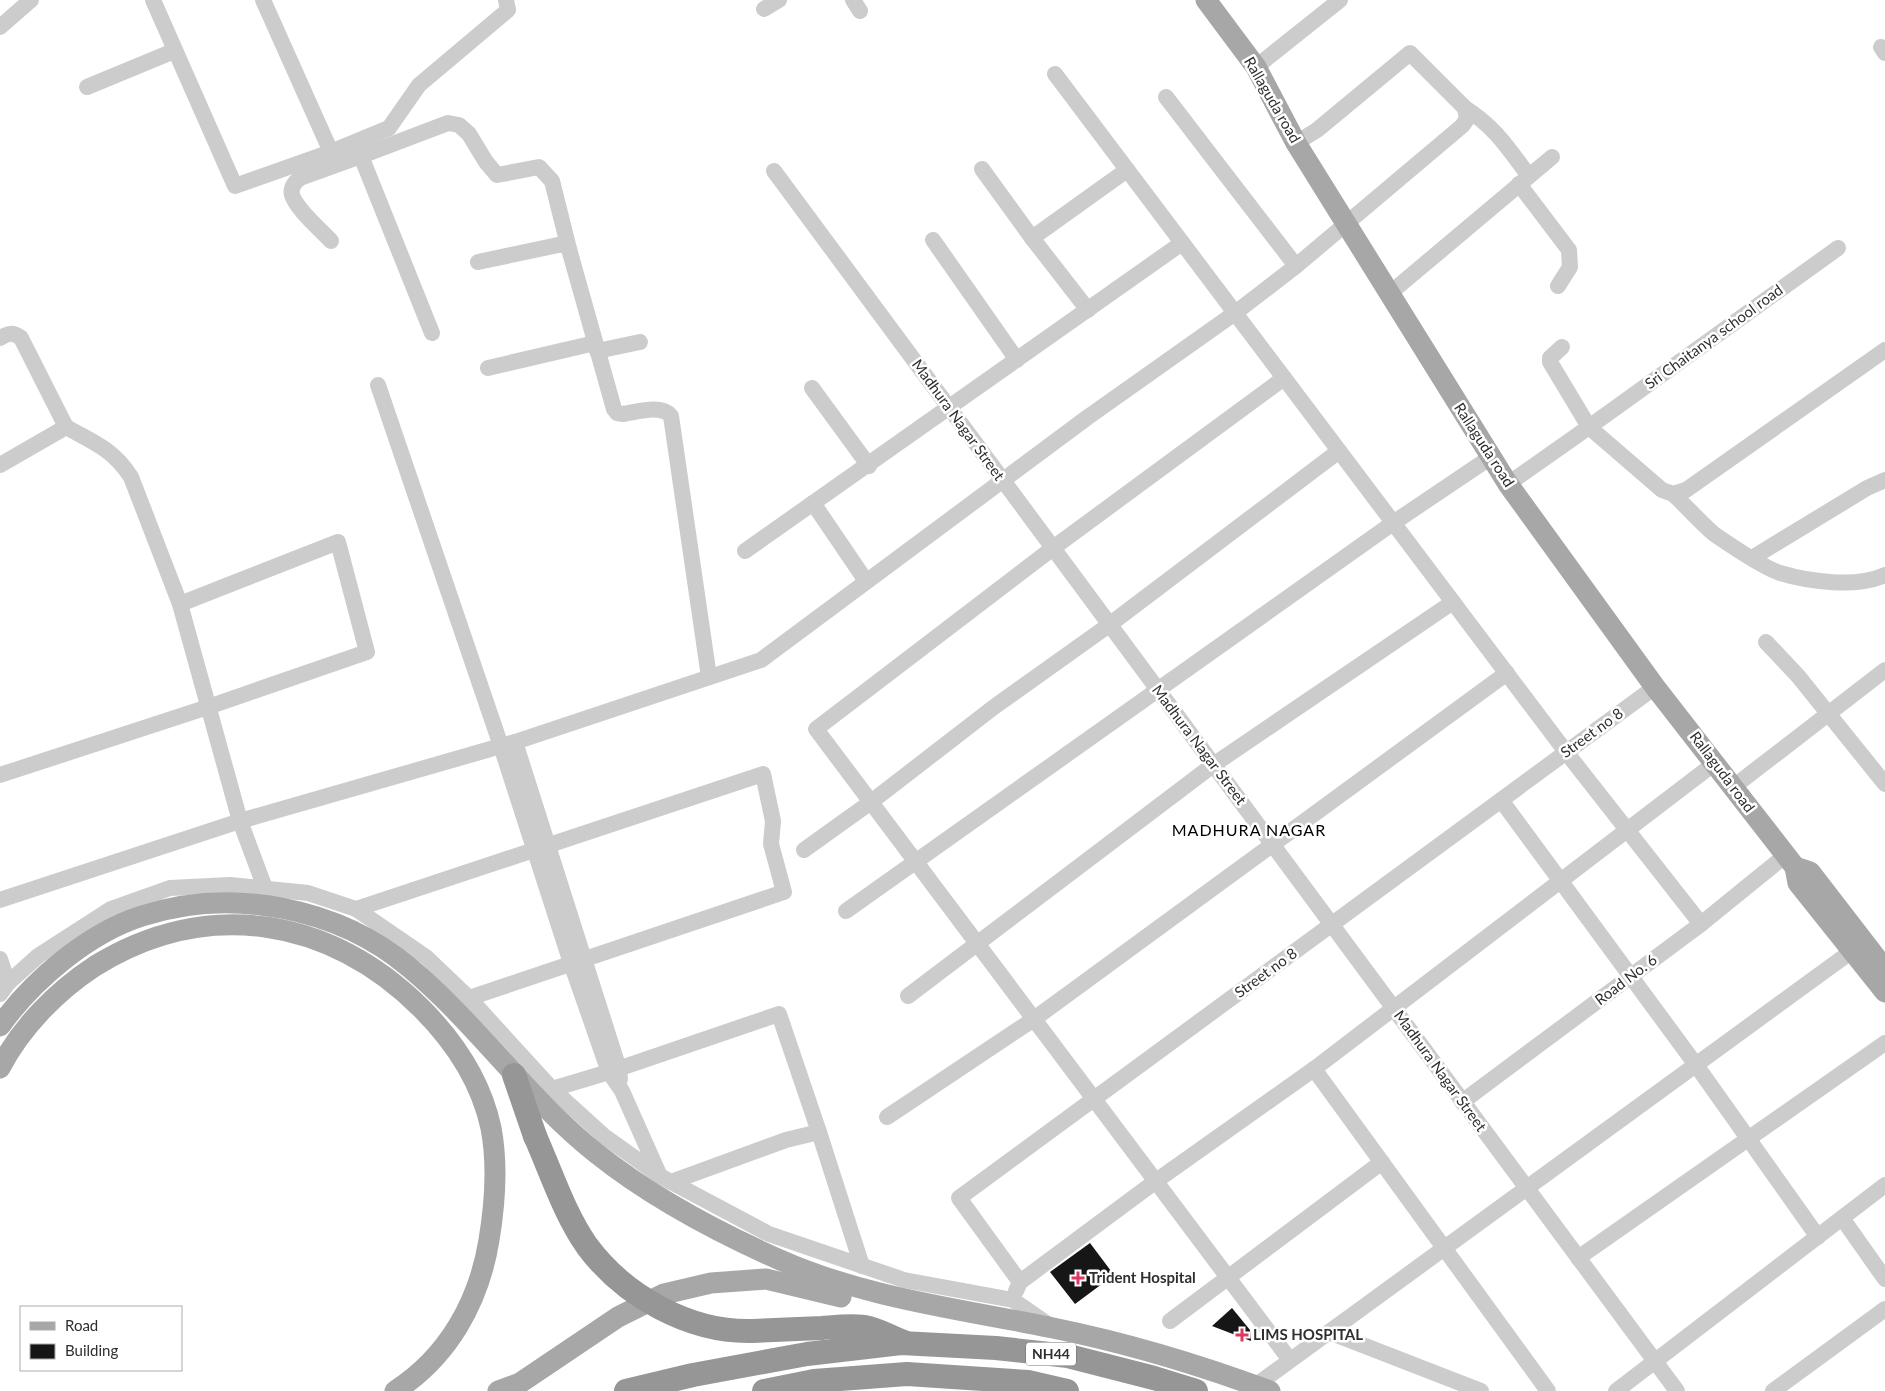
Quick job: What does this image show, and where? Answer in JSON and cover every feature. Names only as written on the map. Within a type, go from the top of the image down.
[{"type":"highway","points":[[514,1075],[535,1136],[570,1215],[587,1245],[607,1270],[632,1291],[668,1311],[691,1321],[715,1327],[750,1331],[864,1327],[906,1344]]},
{"type":"highway","name":"NH44","points":[[626,1391],[692,1375],[807,1354],[906,1344],[996,1348],[1068,1356],[1196,1391]]},
{"type":"highway","name":"NH44","points":[[764,1391],[814,1381],[906,1374],[1028,1382],[1067,1391]]},
{"type":"main road","name":"Rallaguda road","points":[[1206,0],[1256,67],[1296,143],[1508,484],[1655,687],[1715,763],[1732,788],[1797,869],[1885,969]]},
{"type":"main road","name":"Rallaguda road","points":[[1797,869],[1852,952],[1885,992]]},
{"type":"main road","points":[[0,1026],[14,1006],[38,981],[66,958],[113,928],[140,916],[180,907],[215,903],[257,904],[291,910],[349,930],[378,945],[408,966],[440,996],[514,1075],[595,1153],[677,1210],[730,1237],[782,1261],[836,1282],[892,1297],[1104,1339],[1263,1388]]},
{"type":"main road","points":[[0,1068],[22,1033],[40,1012],[78,978],[138,943],[168,933],[198,926],[229,924],[287,930],[324,942],[355,956],[384,975],[442,1029],[462,1056],[477,1087],[491,1127],[495,1165],[494,1212],[487,1252],[477,1288],[464,1318],[449,1342],[429,1365],[395,1391]]},
{"type":"main road","points":[[498,1391],[520,1383],[618,1317],[664,1294],[711,1283],[766,1279],[815,1289],[869,1304],[1010,1331],[1052,1328]]},
{"type":"street","points":[[0,27],[31,0]]},
{"type":"street","points":[[153,0],[235,186],[331,152],[389,128],[419,84],[508,10],[506,0]]},
{"type":"street","points":[[263,0],[331,152]]},
{"type":"street","points":[[764,9],[779,0]]},
{"type":"street","points":[[1256,67],[1340,0]]},
{"type":"street","points":[[87,87],[174,50]]},
{"type":"street","points":[[1296,143],[1318,130],[1410,53],[1465,108],[1488,124],[1502,139],[1524,180],[1568,250],[1570,267],[1558,286]]},
{"type":"street","points":[[1055,74],[1566,752],[1701,924]]},
{"type":"street","points":[[1166,97],[1296,266]]},
{"type":"street","points":[[0,900],[240,820],[508,744],[761,660],[1002,480],[1235,313],[1296,266],[1462,126],[1467,119],[1465,108]]},
{"type":"street","points":[[331,241],[299,206],[292,193],[293,184],[300,178],[448,123],[459,124],[470,134],[486,162],[497,174],[539,167],[552,182],[569,250],[614,409],[617,413],[623,414],[662,409],[671,416],[709,677]]},
{"type":"street","points":[[361,156],[432,333]]},
{"type":"street","points":[[1389,294],[1552,157]]},
{"type":"street","points":[[982,169],[1088,310]]},
{"type":"street","points":[[1032,238],[1127,170]]},
{"type":"street","name":"Madhura Nagar Street","points":[[774,171],[1677,1391]]},
{"type":"street","points":[[933,240],[1017,360]]},
{"type":"street","points":[[478,262],[558,244],[564,245],[569,250]]},
{"type":"street","points":[[745,552],[1182,244]]},
{"type":"street","name":"Sri Chaitanya school road","points":[[1508,484],[1838,248]]},
{"type":"street","points":[[0,338],[15,333],[22,338],[66,426],[109,451],[131,477],[180,604],[240,820],[265,888]]},
{"type":"street","points":[[488,368],[596,347],[640,342]]},
{"type":"street","points":[[1562,347],[1550,358],[1550,362],[1589,427],[1662,490],[1673,494],[1713,533],[1752,558],[1779,572],[1809,579],[1840,583],[1875,580],[1885,575]]},
{"type":"street","points":[[1673,494],[1686,490],[1885,350]]},
{"type":"street","points":[[1284,378],[1053,548],[816,729],[1290,1360]]},
{"type":"street","points":[[378,385],[508,744],[614,1070],[622,1091],[665,1179]]},
{"type":"street","points":[[812,388],[869,466]]},
{"type":"street","points":[[0,465],[66,426]]},
{"type":"street","points":[[804,850],[871,802],[994,707],[1109,625],[1340,451]]},
{"type":"street","points":[[846,911],[1393,523],[1491,457]]},
{"type":"street","points":[[1752,558],[1867,488],[1885,480]]},
{"type":"street","points":[[813,503],[866,581]]},
{"type":"street","points":[[0,775],[208,707],[367,652],[338,542],[180,604]]},
{"type":"street","points":[[908,996],[1213,765],[1453,602]]},
{"type":"street","points":[[1766,642],[1798,676],[1885,784]]},
{"type":"street","points":[[1732,788],[1885,670]]},
{"type":"street","points":[[887,1117],[1034,1019],[1507,673]]},
{"type":"street","name":"Street no 8","points":[[1020,1282],[959,1198],[1655,687]]},
{"type":"street","points":[[1013,1300],[1020,1282],[1156,1181],[1314,1070],[1626,829],[1715,763]]},
{"type":"street","points":[[356,909],[763,774],[773,821],[771,844],[784,892],[470,998]]},
{"type":"street","points":[[1501,800],[1696,1065],[1818,1237]]},
{"type":"street","name":"Road No. 6","points":[[1462,1102],[1701,924],[1797,869]]},
{"type":"street","points":[[4,988],[38,956],[111,909],[170,888],[230,885],[308,893],[356,909],[426,957],[470,998],[552,1089],[604,1136],[665,1179],[769,1234],[904,1280],[1013,1300],[1052,1328]]},
{"type":"street","points":[[1263,1388],[1290,1360],[1852,952]]},
{"type":"street","points":[[0,958],[4,988]]},
{"type":"street","points":[[552,1089],[779,1014],[862,1266]]},
{"type":"street","points":[[1578,1258],[1885,1043]]},
{"type":"street","points":[[1314,1070],[1548,1391]]},
{"type":"street","points":[[665,1179],[786,1140],[819,1132]]},
{"type":"street","points":[[1170,1321],[1382,1162]]},
{"type":"street","points":[[1616,1391],[1885,1185]]},
{"type":"street","points":[[1842,1218],[1885,1279]]},
{"type":"street","points":[[1773,1391],[1885,1309]]},
{"type":"street","points":[[1328,1332],[1481,1391]]},
{"type":"building","points":[[1090,1243],[1114,1275],[1075,1304],[1050,1272]]},
{"type":"building","points":[[1232,1308],[1250,1330],[1251,1341],[1212,1326]]},
{"type":"place","name":"Trident Hospital","points":[[1078,1278]]},
{"type":"place","name":"LIMS HOSPITAL","points":[[1242,1335]]},
{"type":"district","name":"MADHURA NAGAR","points":[[1249,830]]}]
